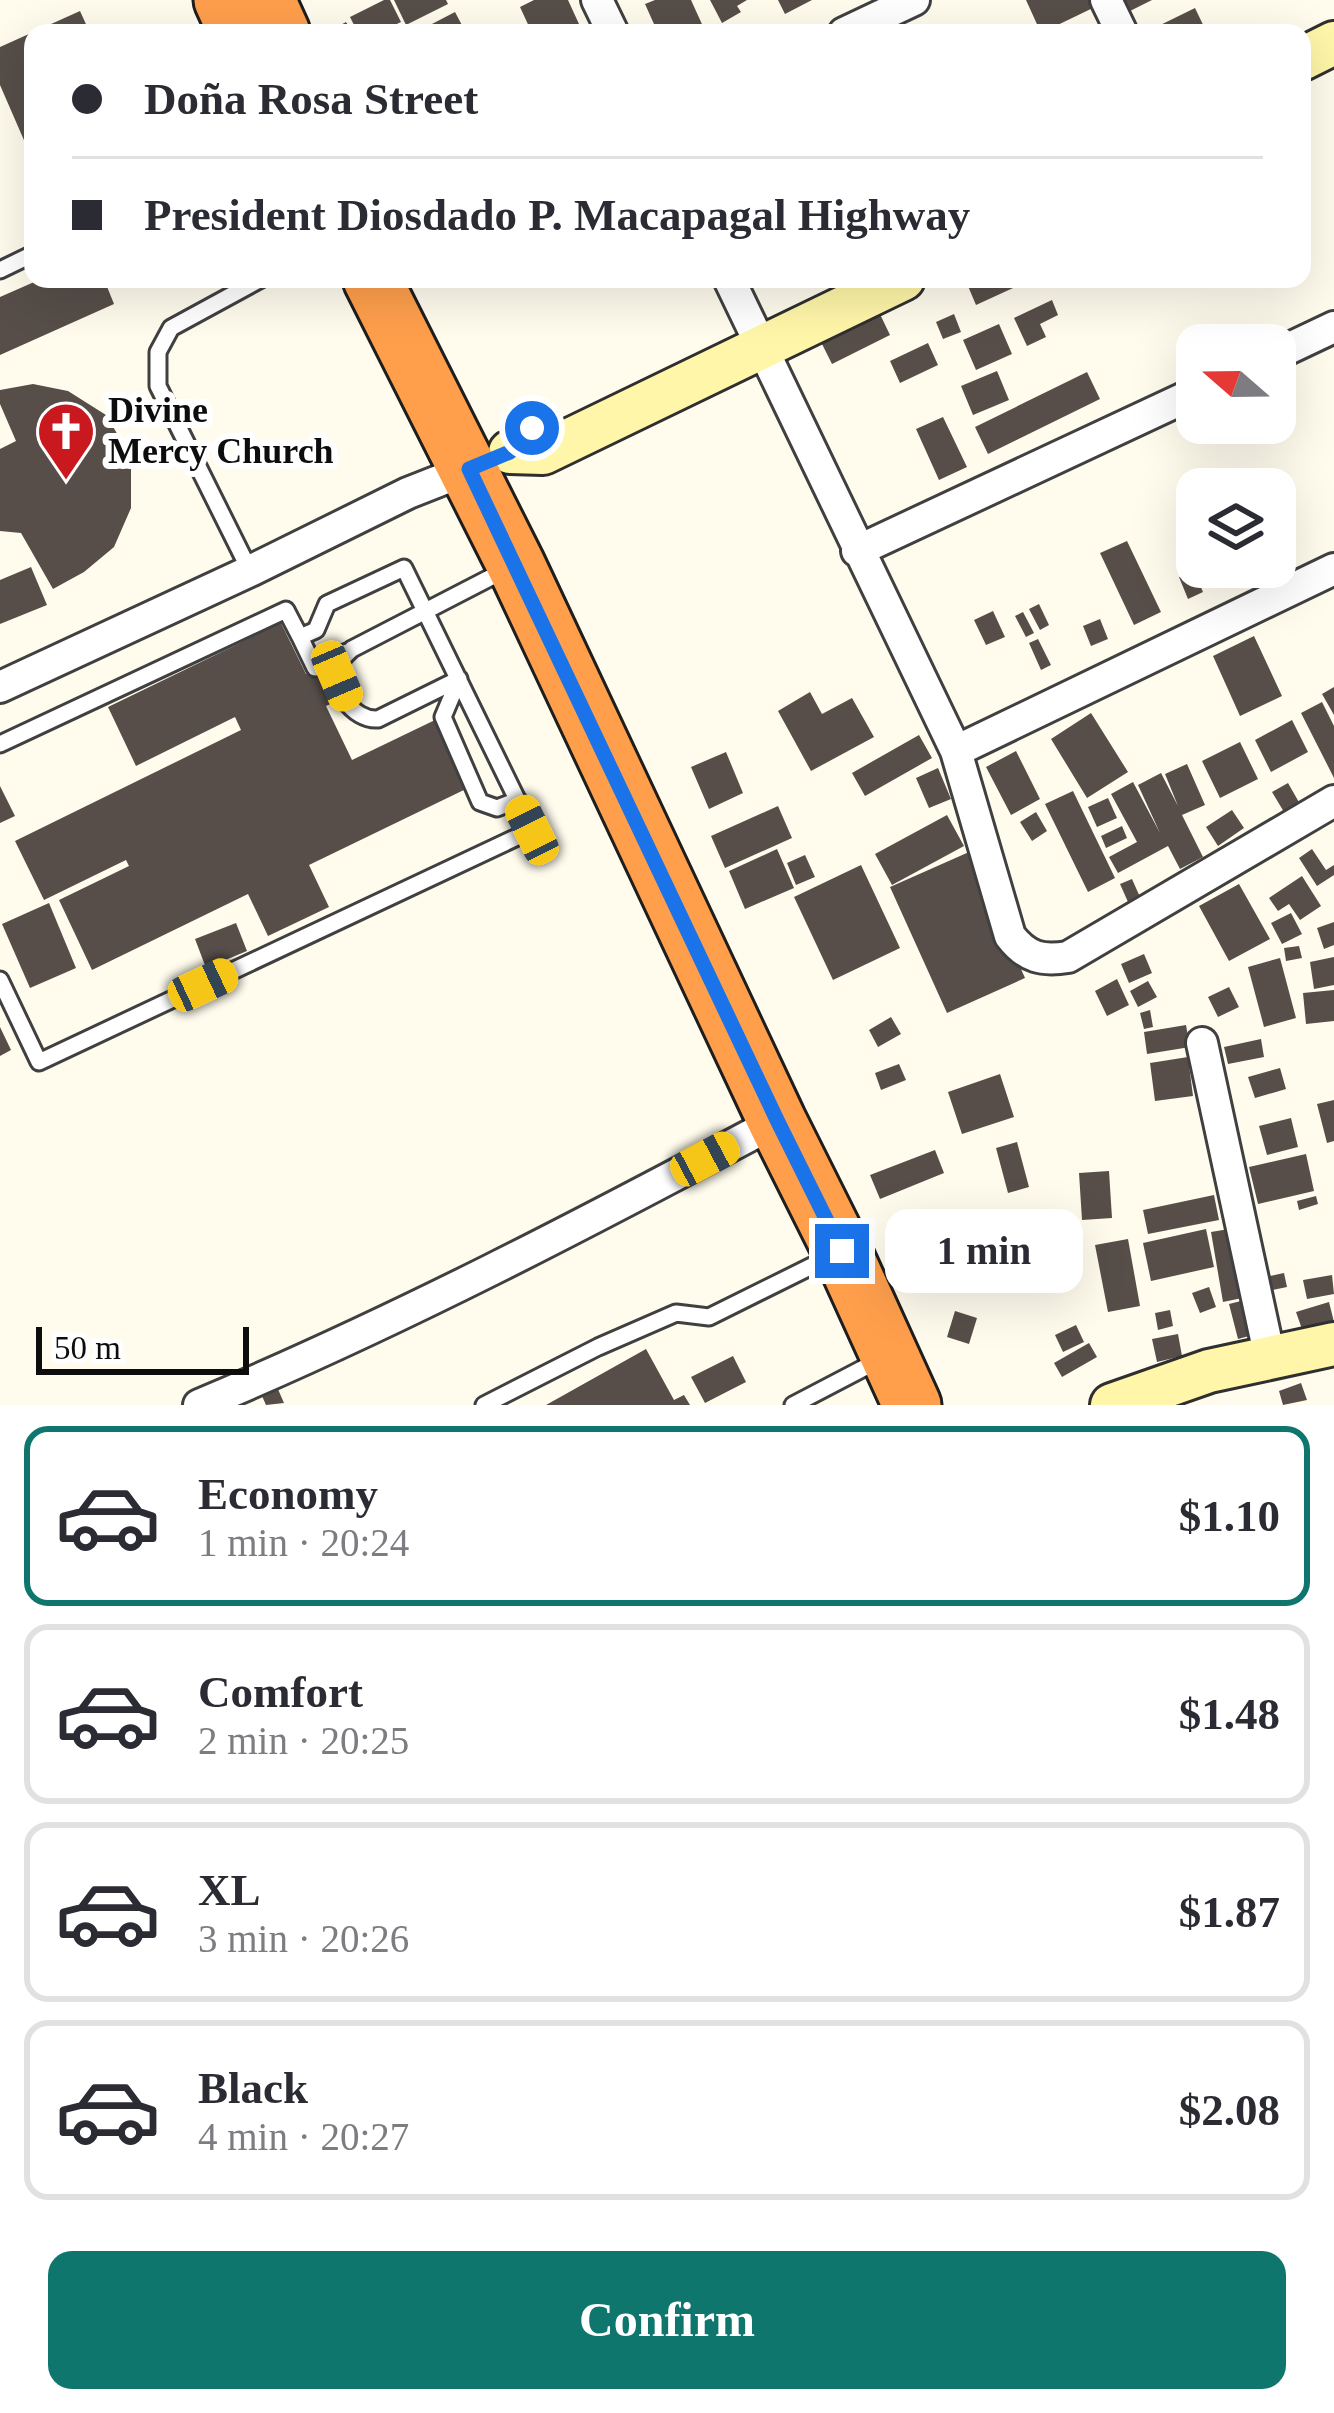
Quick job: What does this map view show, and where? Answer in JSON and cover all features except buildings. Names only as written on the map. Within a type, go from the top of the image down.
[{"type":"highway","points":[[378,288],[489,460],[516,565],[901,1380]]},
{"type":"street","points":[[863,24],[914,0]]},
{"type":"street","points":[[733,288],[956,752],[1010,937],[1019,949],[1034,958],[1068,957],[1334,801]]},
{"type":"street","points":[[755,335],[828,288]]},
{"type":"street","points":[[0,687],[408,493],[489,460],[532,428],[878,288]]},
{"type":"street","points":[[1296,345],[1334,328]]},
{"type":"street","points":[[857,551],[1176,402]]},
{"type":"street","points":[[956,752],[1334,569]]},
{"type":"street","points":[[1202,1043],[1270,1358]]},
{"type":"street","points":[[199,1405],[304,1361],[596,1217],[777,1120]]},
{"type":"street","points":[[1112,1405],[1209,1371],[1334,1344]]},
{"type":"lane","points":[[244,288],[171,328],[158,352],[158,386],[250,571]]},
{"type":"lane","points":[[0,744],[286,610],[315,668],[516,565]]},
{"type":"lane","points":[[0,980],[39,1062],[532,830],[404,568],[327,604],[316,630],[300,637]]},
{"type":"lane","points":[[352,649],[340,660],[337,676],[350,710],[365,720],[378,719],[459,679]]},
{"type":"lane","points":[[459,679],[443,717],[480,802],[497,808],[518,800]]},
{"type":"lane","points":[[484,1405],[676,1312],[709,1317],[842,1251]]},
{"type":"lane","points":[[793,1405],[901,1380]]},
{"type":"place","name":"Divine Mercy Church","points":[[66,482]]},
{"type":"route","points":[[532,428],[510,452],[469,469],[842,1251]]}]
